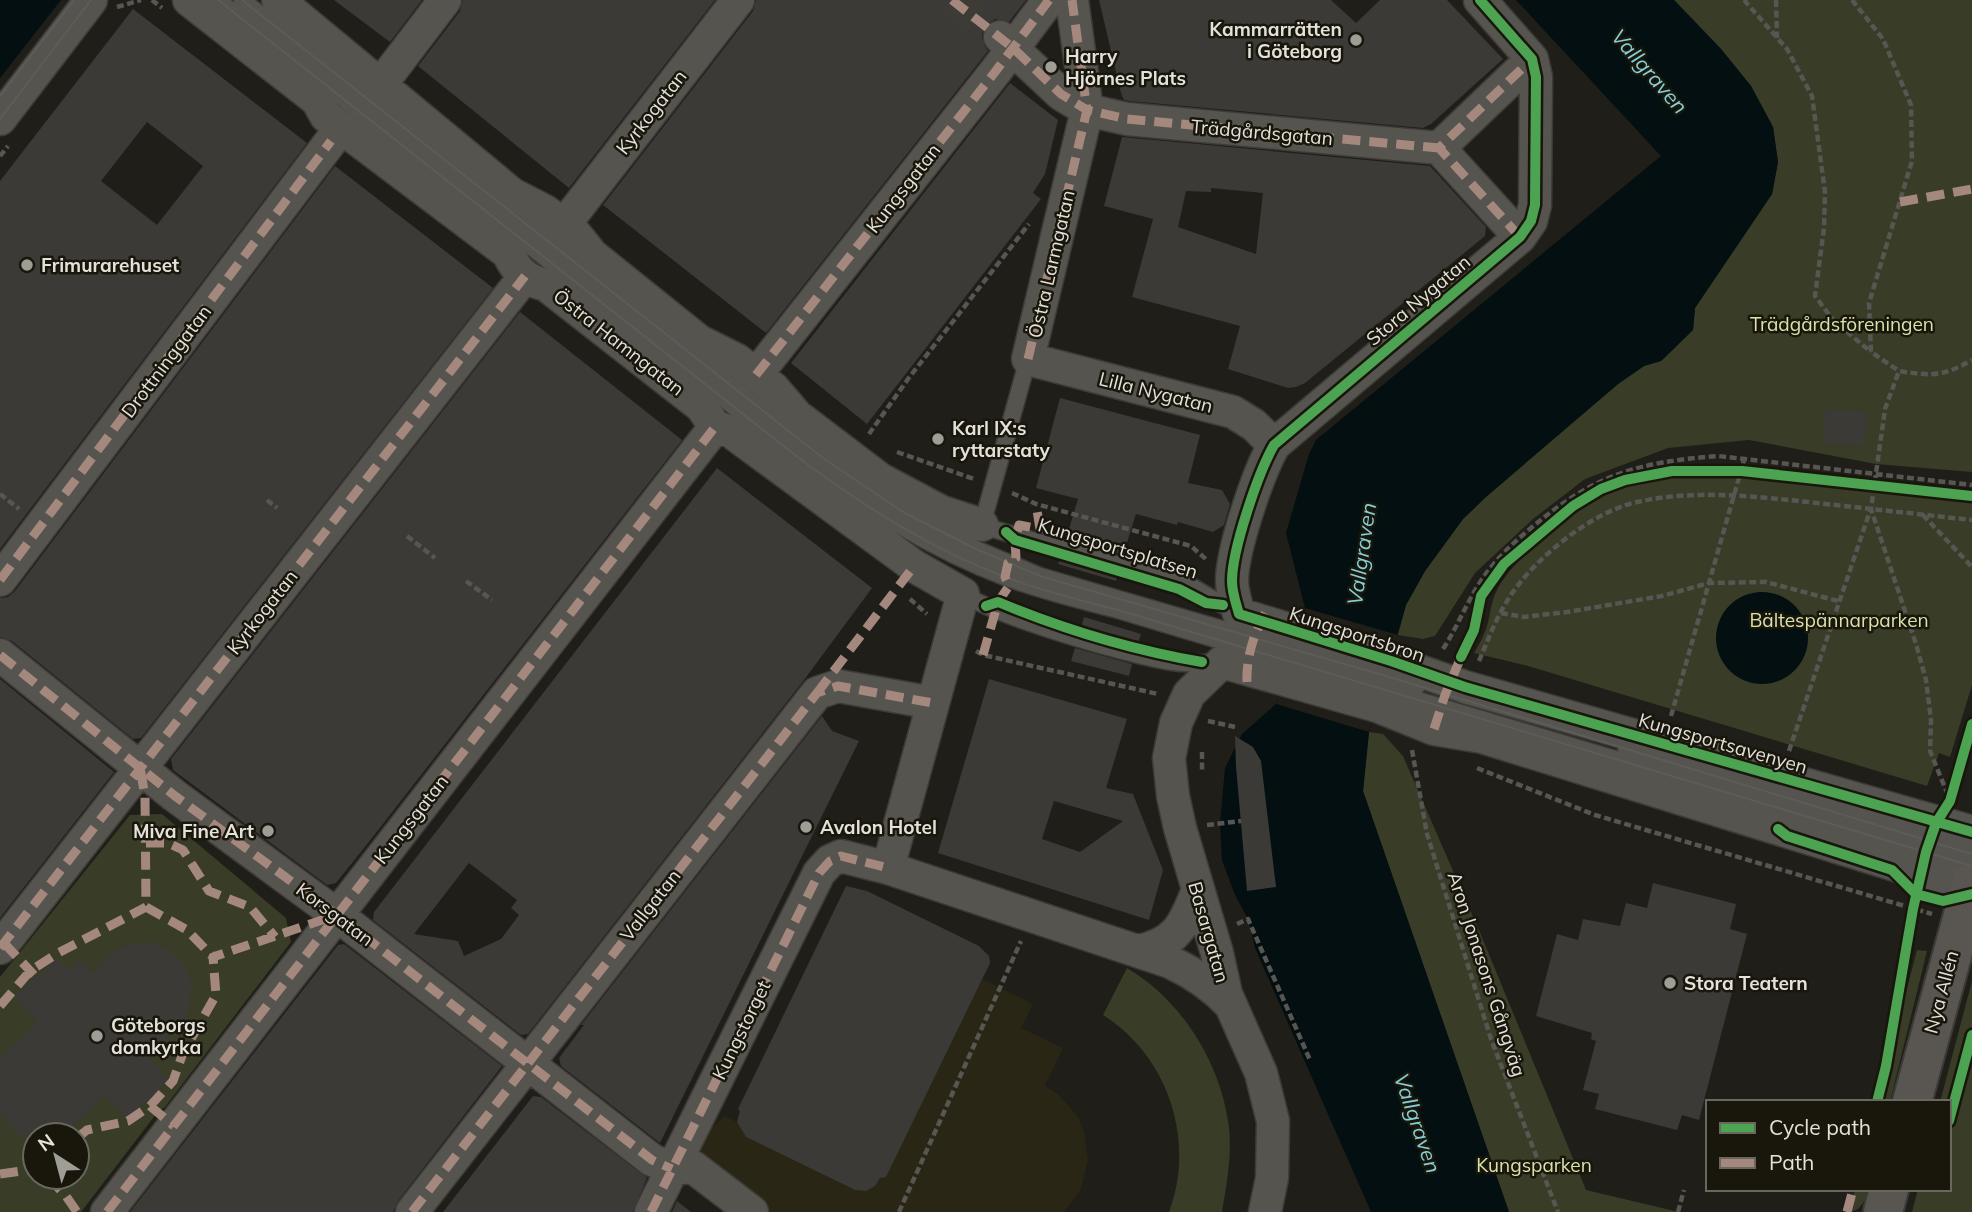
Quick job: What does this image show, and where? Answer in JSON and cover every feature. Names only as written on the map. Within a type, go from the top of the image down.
[{"type":"main road","name":"Nya Allén","points":[[1913,1100],[1972,872]]},
{"type":"main road","points":[[1883,1212],[1888,1191]]},
{"type":"street","name":"Östra Hamngatan","points":[[189,0],[317,100],[336,134],[508,253],[516,269],[535,282],[546,285],[702,407],[715,427],[730,431],[914,566],[963,594]]},
{"type":"street","points":[[278,0],[512,194],[545,211],[564,225],[592,255],[699,341],[737,360],[773,388],[797,416],[880,479],[942,512],[976,546]]},
{"type":"street","points":[[381,84],[445,0]]},
{"type":"street","name":"Kyrkogatan","points":[[564,225],[738,0]]},
{"type":"street","name":"Kungsgatan","points":[[756,375],[1006,42],[1049,0]]},
{"type":"street","name":"Östra Larmgatan","points":[[1028,359],[1087,110],[1072,0]]},
{"type":"street","points":[[1480,0],[1532,59],[1439,148],[1520,237]]},
{"type":"street","points":[[0,96],[77,5]]},
{"type":"street","points":[[0,119],[77,5]]},
{"type":"street","name":"Trädgårdsgatan","points":[[1006,42],[1060,94],[1087,110],[1127,119],[1439,148]]},
{"type":"street","name":"Stora Nygatan","points":[[1238,614],[1232,581],[1237,547],[1264,462],[1274,445],[1520,237],[1531,221],[1535,205],[1536,77],[1532,59]]},
{"type":"street","name":"Drottninggatan","points":[[0,580],[336,134]]},
{"type":"street","name":"Kyrkogatan","points":[[0,948],[525,276]]},
{"type":"street","name":"Lilla Nygatan","points":[[1028,359],[1233,412],[1254,425],[1274,445]]},
{"type":"street","name":"Kungsgatan","points":[[107,1212],[715,427]]},
{"type":"street","points":[[888,868],[963,594]]},
{"type":"street","name":"Kungsportsbron","points":[[1238,614],[1291,656],[1384,683],[1423,725],[1482,737],[1922,873],[1972,872]]},
{"type":"street","name":"Korsgatan","points":[[0,655],[175,796],[337,915],[652,1160],[672,1170]]},
{"type":"street","name":"Kungsportsbron","points":[[1222,662],[1291,656],[1384,683],[1468,682]]},
{"type":"street","name":"Basargatan","points":[[1222,662],[1189,694],[1176,723],[1169,758],[1173,796],[1197,892],[1231,1006],[1261,1073],[1273,1121],[1272,1178],[1265,1212]]},
{"type":"street","name":"Kungsportsavenyen","points":[[1468,682],[1972,832]]},
{"type":"street","name":"Vallgatan","points":[[412,1212],[817,693],[838,686],[933,703]]},
{"type":"street","name":"Kungstorget","points":[[672,1170],[819,873],[830,860],[841,856],[888,868],[1138,951],[1192,973],[1217,990],[1231,1006]]},
{"type":"street","points":[[1138,951],[1158,947],[1171,939],[1182,925],[1197,892]]},
{"type":"street","points":[[651,1212],[672,1170],[693,1167],[752,1212]]},
{"type":"lane","points":[[77,5],[100,0]]},
{"type":"lane","name":"Östra Hamngatan","points":[[242,0],[898,518]]},
{"type":"lane","name":"Östra Hamngatan","points":[[219,1],[804,462],[898,518],[976,546]]},
{"type":"lane","name":"Östra Larmgatan","points":[[976,546],[1028,359]]},
{"type":"lane","points":[[898,518],[976,546],[1040,576],[1291,656]]},
{"type":"lane","points":[[898,518],[963,594],[995,611],[1125,652],[1183,663],[1222,662]]},
{"type":"lane","points":[[976,546],[1020,582],[1291,656]]},
{"type":"lane","name":"Kungsportsplatsen","points":[[976,546],[1191,586],[1238,614]]},
{"type":"lane","name":"Kungsportsavenyen","points":[[1468,682],[1972,872]]},
{"type":"lane","points":[[1384,683],[1972,872]]},
{"type":"path","points":[[1744,0],[1787,49],[1812,96],[1825,192],[1824,229],[1815,296],[1834,321],[1899,371],[1929,376],[1951,372],[1972,360]]},
{"type":"path","points":[[1776,0],[1777,38]]},
{"type":"path","points":[[1852,0],[1883,39],[1911,105],[1912,161],[1869,303],[1871,352]]},
{"type":"path","points":[[852,458],[908,379],[1036,215]]},
{"type":"path","points":[[1788,752],[1871,509],[1885,409],[1899,371]]},
{"type":"path","points":[[1441,652],[1465,604],[1507,548],[1573,495],[1601,480],[1631,469],[1681,459],[1718,456],[1755,472]]},
{"type":"path","points":[[1671,716],[1743,465]]},
{"type":"path","points":[[1728,471],[1743,465],[1874,480],[1972,496]]},
{"type":"path","points":[[1477,609],[1481,596],[1504,565],[1573,506],[1601,489],[1625,480],[1686,471]]},
{"type":"path","points":[[1768,474],[1972,485]]},
{"type":"path","points":[[0,494],[22,511]]},
{"type":"path","points":[[1468,682],[1501,613],[1521,581],[1570,536],[1631,503],[1674,495],[1735,495],[1972,520]]},
{"type":"path","points":[[267,500],[277,509]]},
{"type":"path","points":[[1036,504],[1191,546],[1232,581]]},
{"type":"path","points":[[1871,509],[1926,680],[1930,751],[1950,801]]},
{"type":"path","points":[[1922,515],[1972,567]]},
{"type":"path","points":[[407,536],[435,558]]},
{"type":"path","points":[[466,581],[492,600]]},
{"type":"path","points":[[1501,613],[1524,617],[1567,612],[1662,597],[1709,583],[1766,582],[1838,601]]},
{"type":"path","points":[[1206,731],[1210,713]]},
{"type":"path","points":[[1208,721],[1234,727]]},
{"type":"path","points":[[1202,778],[1204,742]]},
{"type":"path","points":[[1470,765],[1595,815],[1934,915]]},
{"type":"path","points":[[1205,814],[1207,825]]},
{"type":"path","points":[[1217,824],[1241,821]]},
{"type":"path","points":[[899,1212],[1032,916]]},
{"type":"path","points":[[1235,925],[1248,919],[1310,1060]]},
{"type":"path","points":[[1678,1212],[1684,1190]]},
{"type":"shaded area","points":[[982,979],[1033,1004],[1021,1028],[1063,1048],[1045,1086],[1058,1094],[1078,1117],[1084,1131],[1088,1160],[1081,1189],[1064,1212],[752,1212],[672,1169],[724,1116],[737,1122],[746,1137],[855,1190],[866,1191],[875,1186],[880,1178],[886,1176]]},
{"type":"green space","name":"Trädgårdsföreningen","points":[[1674,0],[1972,0],[1972,472],[1876,464],[1749,440],[1668,448],[1585,479],[1533,519],[1475,573],[1435,636],[1423,639],[1398,635],[1406,605],[1425,571],[1463,519],[1618,384],[1644,366],[1661,361],[1693,330],[1695,308],[1772,194],[1778,162],[1773,127],[1751,86],[1721,49]]},
{"type":"green space","name":"Bältespännarparken","points":[[1675,476],[1741,476],[1972,501],[1972,685],[1950,757],[1939,753],[1927,786],[1528,666],[1474,653],[1488,624],[1493,598],[1498,588],[1506,575],[1532,548],[1579,511],[1615,490],[1640,482]]},
{"type":"green space","name":"Kungsparken","points":[[1369,732],[1383,734],[1403,756],[1481,935],[1586,1190],[1679,1212],[1509,1212],[1363,791]]},
{"type":"green space","points":[[162,814],[286,918],[291,942],[81,1212],[0,1212],[0,977],[130,815]]},
{"type":"green space","points":[[1917,950],[1927,951],[1890,1100],[1878,1100]]},
{"type":"green space","points":[[1127,968],[1164,996],[1180,1014],[1194,1033],[1216,1076],[1228,1121],[1230,1144],[1222,1212],[1169,1212],[1177,1185],[1179,1157],[1177,1129],[1170,1102],[1160,1076],[1145,1053],[1126,1032],[1103,1015]]},
{"type":"green space","points":[[1972,981],[1972,1212],[1912,1212],[1917,1191],[1951,1191],[1951,1100],[1941,1100]]},
{"type":"green space","points":[[1854,1191],[1868,1191],[1857,1210],[1849,1212]]},
{"type":"water","points":[[0,0],[61,0],[0,78]]},
{"type":"water","name":"Vallgraven","points":[[1516,0],[1674,0],[1721,49],[1751,86],[1773,127],[1778,162],[1772,194],[1695,308],[1693,330],[1661,361],[1644,366],[1618,384],[1487,496],[1463,519],[1425,571],[1406,605],[1369,732],[1363,791],[1509,1212],[1371,1212],[1255,948],[1248,919],[1235,895],[1222,860],[1220,824],[1225,768],[1242,734],[1276,704],[1305,608],[1286,533],[1309,454],[1316,440],[1661,156]]},
{"type":"water","points":[[1762,592],[1780,595],[1795,605],[1805,620],[1808,638],[1805,656],[1795,671],[1780,681],[1762,684],[1744,681],[1729,671],[1719,656],[1716,638],[1719,620],[1729,605],[1744,595]]},
{"type":"pier","points":[[1305,608],[1398,635],[1369,732],[1276,704]]},
{"type":"building","points":[[334,0],[422,0],[390,42]]},
{"type":"building","points":[[463,0],[715,0],[569,188],[418,66],[460,11]]},
{"type":"building","points":[[756,0],[1026,0],[1009,22],[995,19],[986,25],[982,42],[988,51],[766,333],[603,205],[753,11]]},
{"type":"building","points":[[1099,0],[1331,0],[1356,23],[1380,0],[1447,0],[1503,59],[1431,124],[1423,128],[1130,101],[1124,100],[1121,93]]},
{"type":"building","points":[[133,9],[307,143],[0,549],[0,181]],"holes":[[[147,122],[203,166],[157,225],[101,181]]]},
{"type":"building","points":[[1010,83],[1058,120],[1045,174],[1033,193],[1041,199],[867,424],[791,363]]},
{"type":"building","points":[[1122,137],[1430,166],[1486,227],[1485,236],[1305,383],[1288,388],[1228,369],[1240,326],[1132,297],[1153,219],[1104,206]],"holes":[[[1211,188],[1263,193],[1256,254],[1178,227],[1186,191],[1211,192]]]},
{"type":"building","points":[[335,166],[493,288],[141,738],[133,739],[12,641],[0,637],[0,598],[8,597],[15,591]]},
{"type":"building","points":[[520,312],[682,440],[372,838],[336,883],[327,885],[173,770],[171,759]]},
{"type":"building","points":[[1060,398],[1200,435],[1188,483],[1222,490],[1230,504],[1224,525],[1213,532],[1136,514],[1123,555],[1066,539],[1078,499],[1036,488]]},
{"type":"building","points":[[1826,409],[1867,412],[1864,446],[1823,443]]},
{"type":"building","points":[[717,468],[872,588],[804,680],[528,1034],[521,1035],[373,920],[374,912]],"holes":[[[469,863],[517,900],[511,908],[519,915],[501,939],[464,956],[458,941],[414,934]]]},
{"type":"building","points":[[1060,559],[1117,576],[1116,581],[1058,564]]},
{"type":"building","points":[[1084,617],[1141,634],[1138,644],[1081,628]]},
{"type":"building","points":[[1075,648],[1132,664],[1129,676],[1071,661]]},
{"type":"building","points":[[0,679],[114,772],[0,918]]},
{"type":"building","points":[[989,679],[1127,719],[1106,788],[1133,794],[1163,870],[1149,920],[938,853]],"holes":[[[1054,801],[1123,821],[1080,852],[1042,839]]]},
{"type":"building","points":[[822,716],[832,731],[859,741],[660,1143],[561,1066],[559,1058],[584,1025],[581,1025]]},
{"type":"building","points":[[1235,736],[1253,747],[1261,761],[1276,887],[1247,891]]},
{"type":"building","name":"Stora Teatern","points":[[1653,883],[1736,904],[1730,929],[1747,934],[1699,1120],[1682,1115],[1677,1130],[1595,1109],[1599,1094],[1583,1090],[1596,1041],[1591,1039],[1592,1033],[1536,1016],[1557,934],[1578,940],[1583,919],[1620,926],[1626,903],[1647,908]]},
{"type":"building","points":[[846,886],[867,891],[979,946],[989,956],[990,963],[886,1177],[880,1178],[875,1186],[866,1191],[855,1190],[746,1137],[737,1122],[740,1111],[738,1109]]},
{"type":"building","name":"Göteborgs domkyrka","points":[[149,942],[164,947],[180,960],[188,972],[192,987],[184,1023],[148,1057],[169,1080],[127,1119],[105,1096],[78,1121],[21,1121],[21,1136],[0,1113],[0,1057],[38,1023],[14,997],[57,958],[69,970],[80,960],[92,973],[117,950],[131,944]]},
{"type":"building","points":[[344,944],[502,1066],[398,1201],[393,1212],[130,1212],[338,945]]},
{"type":"building","points":[[533,1096],[541,1097],[647,1178],[633,1212],[443,1212]]},
{"type":"building","points":[[677,1201],[691,1212],[672,1212]]},
{"type":"tunnel","points":[[952,0],[1000,37]]},
{"type":"tram line","points":[[0,96],[74,0]]},
{"type":"tram line","points":[[0,119],[91,0]]},
{"type":"tram line","points":[[218,0],[804,462],[876,511],[951,554],[1033,587],[1118,610],[1972,866]]},
{"type":"tram line","points":[[242,0],[823,458],[903,512],[976,549],[1040,576],[1386,676],[1972,854]]},
{"type":"marked path","points":[[952,0],[1013,48],[1061,94],[1087,110],[1127,119],[1439,148]]},
{"type":"marked path","points":[[756,375],[1049,0]]},
{"type":"marked path","points":[[1028,359],[1087,110],[1072,0]]},
{"type":"marked path","points":[[1520,237],[1439,148],[1532,59]]},
{"type":"marked path","points":[[0,580],[331,141]]},
{"type":"marked path","points":[[1900,202],[1972,189]]},
{"type":"marked path","points":[[0,948],[525,276]]},
{"type":"marked path","points":[[107,1212],[715,427]]},
{"type":"marked path","points":[[983,655],[998,602],[1009,586],[1005,577],[1008,563],[1016,558],[1015,540],[1019,525],[1040,529],[1036,504]]},
{"type":"marked path","points":[[817,693],[914,566]]},
{"type":"marked path","points":[[1247,682],[1252,643],[1269,607]]},
{"type":"marked path","points":[[0,655],[175,796],[337,915],[652,1160],[672,1169]]},
{"type":"marked path","points":[[1434,729],[1461,657]]},
{"type":"marked path","points":[[412,1212],[817,693],[838,686],[933,703]]},
{"type":"marked path","points":[[0,1006],[30,971],[58,953],[146,907],[145,797],[140,767]]},
{"type":"marked path","points":[[146,843],[168,843],[183,850],[209,891],[250,907],[275,937]]},
{"type":"marked path","points":[[651,1212],[819,873],[830,861],[841,856],[888,868]]},
{"type":"marked path","points":[[146,907],[187,930],[213,957]]},
{"type":"marked path","points":[[91,1129],[128,1121],[150,1106],[173,1081],[183,1053],[216,995],[213,957],[337,915]]},
{"type":"marked path","points":[[4,943],[34,975]]},
{"type":"marked path","points":[[150,1106],[174,1126]]},
{"type":"marked path","points":[[0,1174],[21,1171]]},
{"type":"marked path","points":[[61,1191],[77,1212]]},
{"type":"marked path","points":[[1847,1212],[1852,1191]]},
{"type":"cycle path","points":[[1480,0],[1532,59],[1536,77],[1535,205],[1531,221],[1520,237],[1274,445],[1254,492],[1236,551],[1232,585],[1239,614],[1465,687],[1972,832]]},
{"type":"cycle path","points":[[1461,657],[1474,630],[1481,596],[1504,564],[1573,506],[1601,489],[1625,480],[1672,471],[1742,471],[1972,496]]},
{"type":"cycle path","points":[[1006,532],[1015,540],[1179,589],[1206,603],[1223,605]]},
{"type":"cycle path","points":[[986,606],[998,602],[1098,638],[1202,662]]},
{"type":"cycle path","points":[[1878,1100],[1926,852],[1936,823],[1950,801],[1972,724]]},
{"type":"cycle path","points":[[1778,829],[1787,836],[1892,870],[1916,894],[1943,901],[1972,894]]},
{"type":"cycle path","points":[[1951,1114],[1972,1035]]},
{"type":"place","name":"Kammarrätten i Göteborg","points":[[1356,40]]},
{"type":"place","name":"Harry Hjörnes Plats","points":[[1051,67]]},
{"type":"place","name":"Frimurarehuset","points":[[27,265]]},
{"type":"place","name":"Karl IX:s ryttarstaty","points":[[938,439]]},
{"type":"place","name":"Avalon Hotel","points":[[806,827]]},
{"type":"place","name":"Miva Fine Art","points":[[268,831]]},
{"type":"place","name":"Stora Teatern","points":[[1670,983]]},
{"type":"place","name":"Göteborgs domkyrka","points":[[97,1036]]}]
